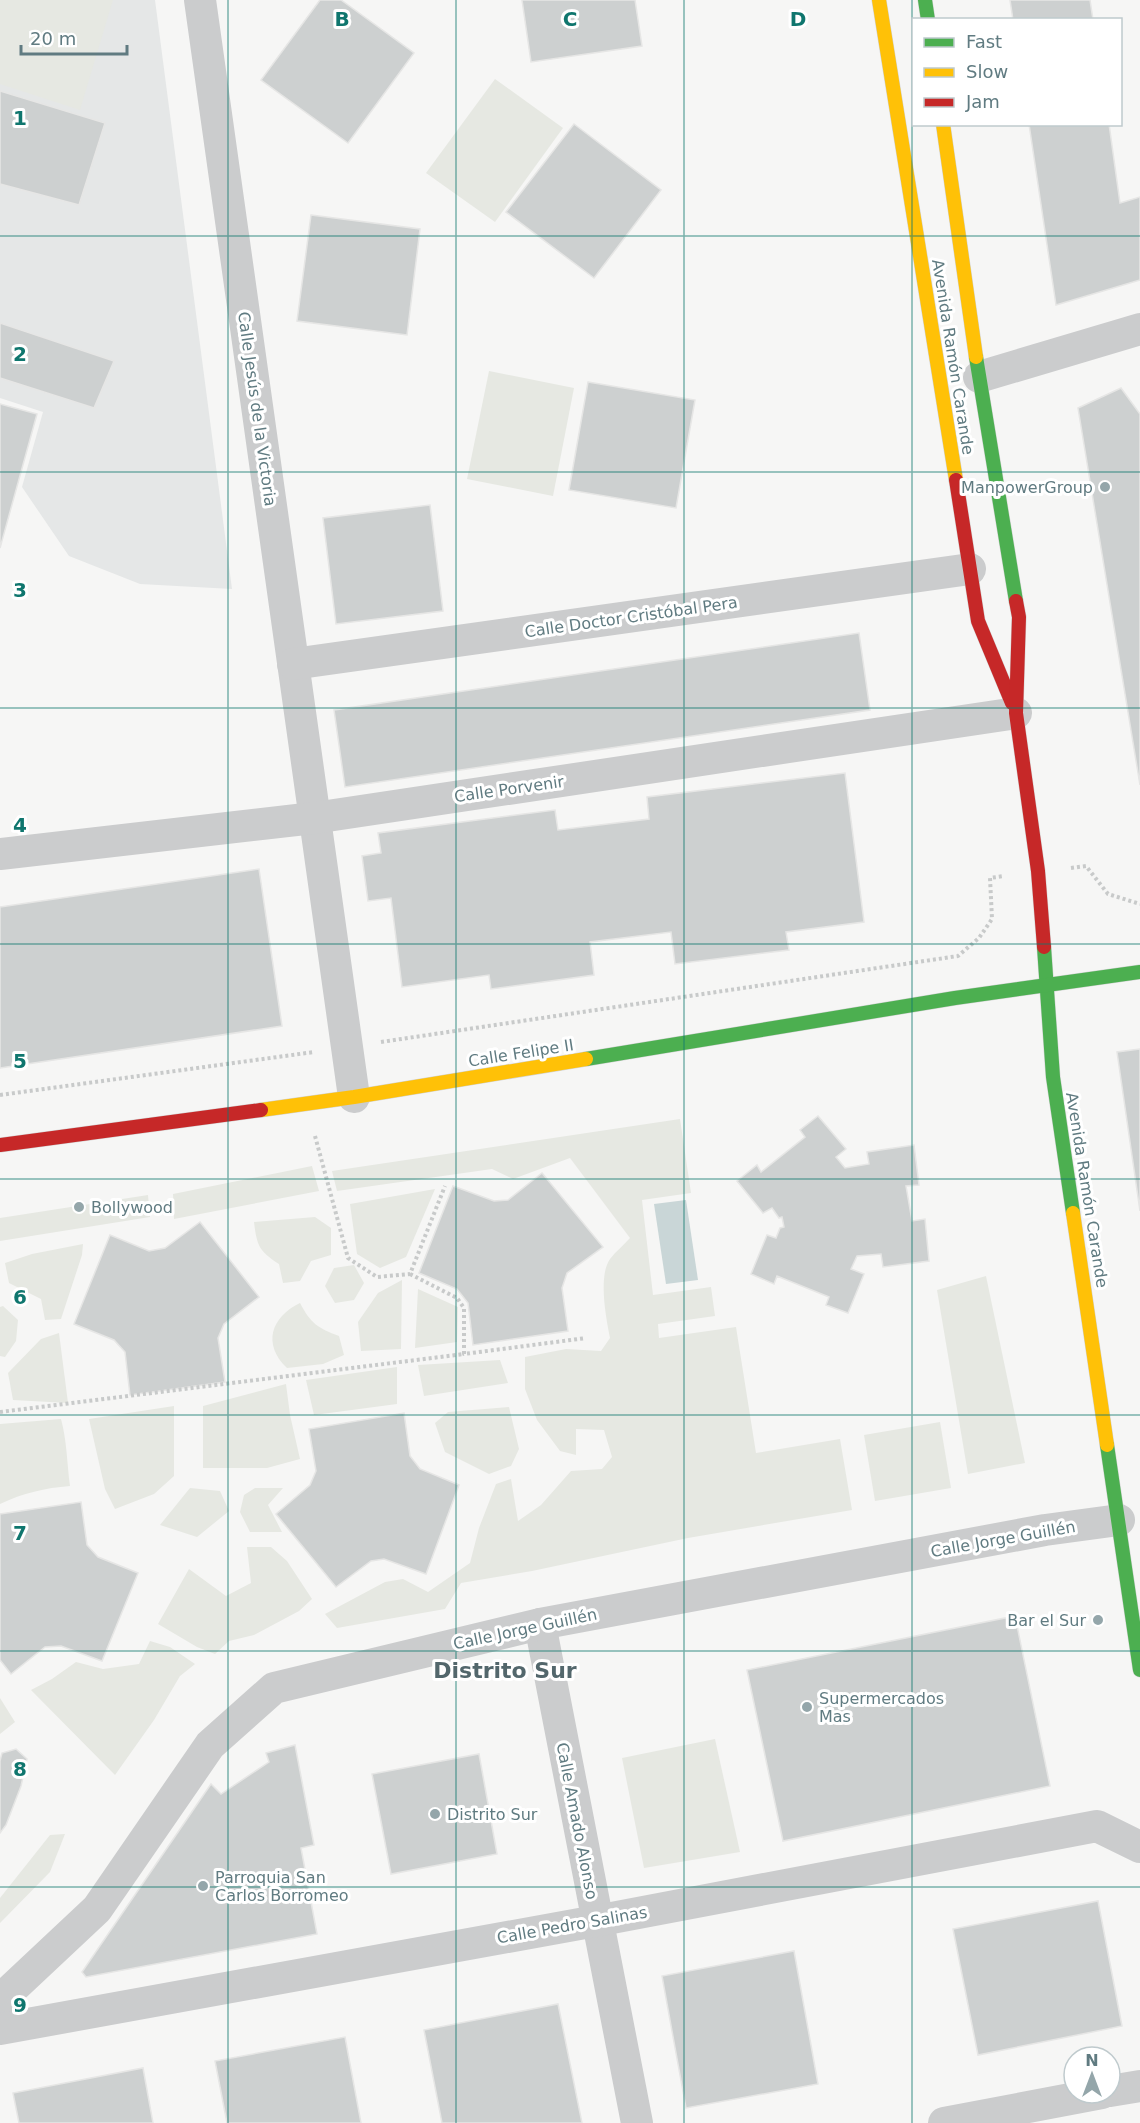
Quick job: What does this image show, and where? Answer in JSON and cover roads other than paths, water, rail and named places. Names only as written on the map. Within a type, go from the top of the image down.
[{"type":"main road","name":"Avenida Ramón Carande","points":[[879,0],[978,621],[1016,713]]},
{"type":"main road","points":[[925,0],[928,18]]},
{"type":"main road","name":"Avenida Ramón Carande","points":[[943,126],[979,377],[1019,617],[1016,713],[1038,871],[1053,1077],[1140,1670]]},
{"type":"main road","name":"Calle Felipe II","points":[[0,1145],[354,1097],[1046,985],[1140,972]]},
{"type":"street","name":"Calle Jesús de la Victoria","points":[[200,0],[354,1097]]},
{"type":"street","points":[[979,377],[1140,329]]},
{"type":"street","name":"Calle Doctor Cristóbal Pera","points":[[293,664],[970,569]]},
{"type":"street","name":"Calle Porvenir","points":[[0,854],[315,818],[1016,713]]},
{"type":"street","name":"Calle Jorge Guillén","points":[[0,2000],[97,1909],[210,1745],[274,1688],[540,1624],[1034,1532],[1119,1520]]},
{"type":"street","name":"Calle Amado Alonso","points":[[540,1624],[637,2123]]},
{"type":"street","name":"Calle Pedro Salinas","points":[[0,2029],[596,1921],[1097,1826],[1140,1847]]},
{"type":"street","points":[[1122,2089],[1140,2086]]},
{"type":"street","points":[[944,2123],[1062,2101]]},
{"type":"place","name":"ManpowerGroup","points":[[1105,487]]},
{"type":"place","name":"Bollywood","points":[[79,1207]]},
{"type":"place","name":"Bar el Sur","points":[[1098,1620]]},
{"type":"place","name":"Supermercados Mas","points":[[807,1707]]},
{"type":"place","name":"Distrito Sur","points":[[435,1814]]},
{"type":"place","name":"Parroquia San Carlos Borromeo","points":[[203,1886]]},
{"type":"district","name":"Distrito Sur","points":[[505,1670]]}]
